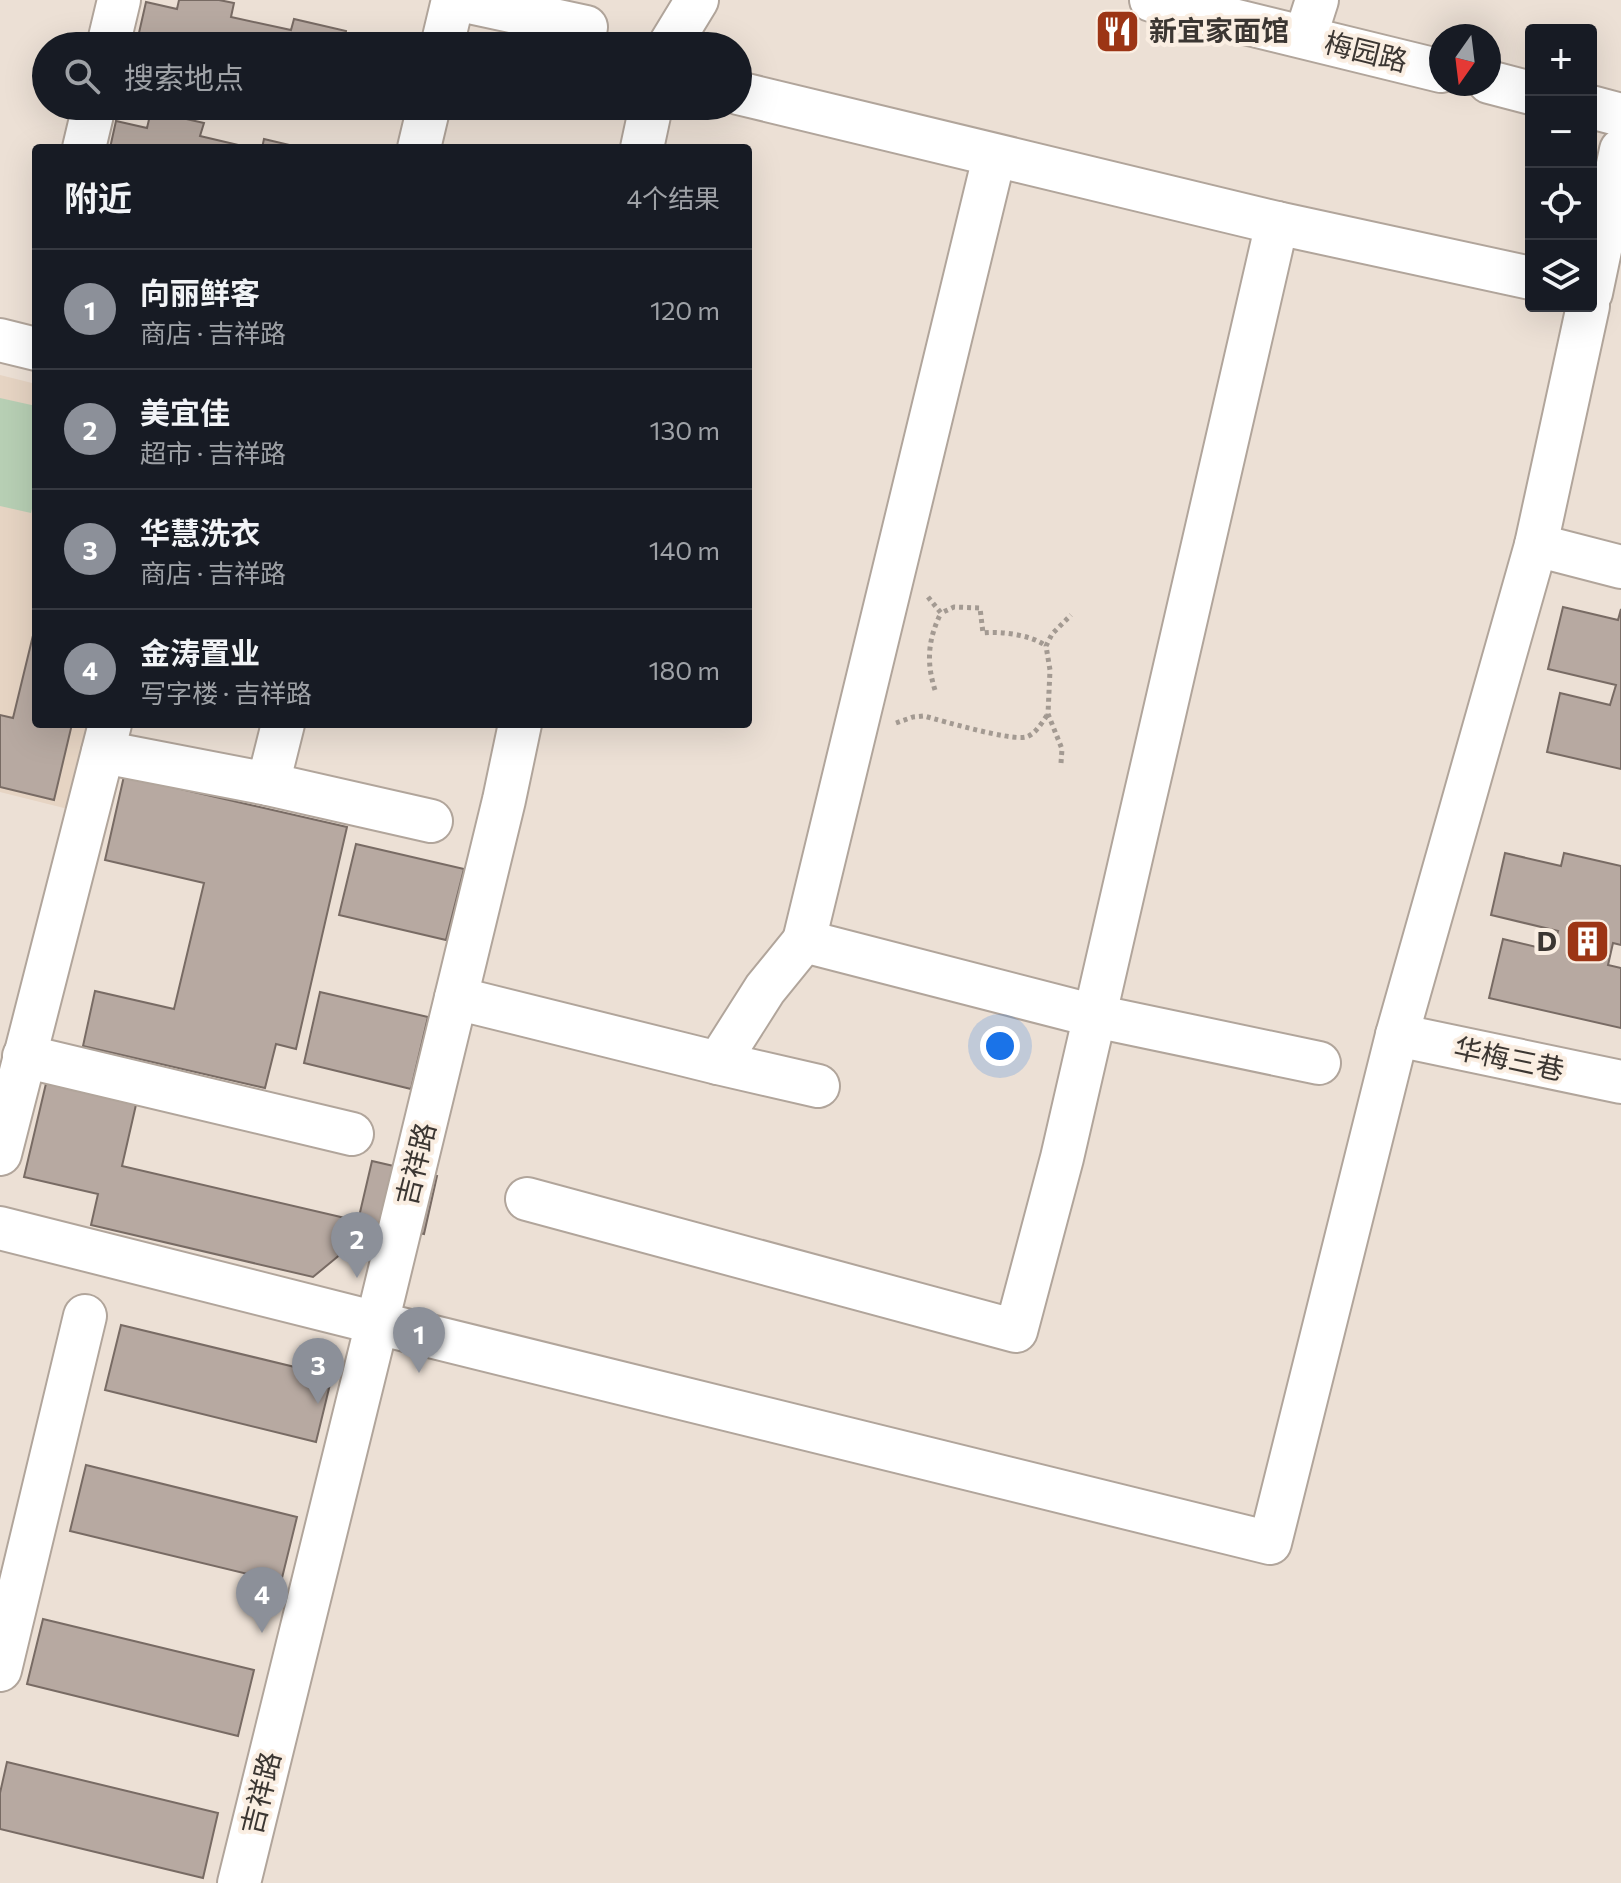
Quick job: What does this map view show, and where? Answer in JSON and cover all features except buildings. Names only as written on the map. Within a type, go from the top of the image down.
[{"type":"street","points":[[111,32],[119,0]]},
{"type":"street","points":[[445,32],[453,0]]},
{"type":"street","points":[[460,0],[586,27]]},
{"type":"street","points":[[678,32],[697,0]]},
{"type":"street","name":"梅园路","points":[[1151,0],[1429,68]]},
{"type":"street","points":[[1501,85],[1525,91]]},
{"type":"street","points":[[752,96],[1277,223],[1525,277]]},
{"type":"street","points":[[1597,109],[1621,115]]},
{"type":"street","points":[[85,144],[91,120]]},
{"type":"street","points":[[420,144],[426,120]]},
{"type":"street","points":[[643,144],[648,120]]},
{"type":"street","points":[[1597,266],[1621,150]]},
{"type":"street","points":[[718,1063],[765,989],[804,941],[990,174]]},
{"type":"street","points":[[527,1199],[1016,1331],[1062,1158],[1277,223]]},
{"type":"street","points":[[1597,283],[1621,235]]},
{"type":"street","points":[[0,1228],[1270,1543],[1397,1035],[1536,545],[1587,312]]},
{"type":"street","points":[[0,340],[32,348]]},
{"type":"street","points":[[1536,545],[1621,567]]},
{"type":"street","points":[[268,784],[282,728]]},
{"type":"street","name":"吉祥路","points":[[239,1883],[519,728]]},
{"type":"street","points":[[0,1154],[107,738],[268,784],[431,821]]},
{"type":"street","points":[[804,941],[1095,1016],[1319,1063]]},
{"type":"street","points":[[456,998],[818,1086]]},
{"type":"street","name":"华梅三巷","points":[[1397,1035],[1621,1082]]},
{"type":"street","points":[[24,1056],[352,1134]]},
{"type":"street","points":[[0,1670],[10,1590],[85,1316]]},
{"type":"path","points":[[926,585],[927,595],[941,613]]},
{"type":"path","points":[[935,690],[929,646],[931,635],[941,613],[954,607],[980,608],[983,633],[1037,639],[1046,646]]},
{"type":"path","points":[[1061,763],[1062,749],[1048,714],[1050,670],[1046,646],[1052,634],[1071,615]]},
{"type":"path","points":[[890,726],[901,720],[924,716],[1024,738],[1034,733],[1048,714]]},
{"type":"shaded area","points":[[0,375],[32,383],[32,728],[92,728],[72,810],[0,792]]},
{"type":"green space","points":[[0,398],[32,405],[32,509],[31,513],[0,506]]},
{"type":"place","name":"新宜家面馆","points":[[1118,31]]},
{"type":"place","name":"D","points":[[1588,941]]},
{"type":"place","name":"美宜佳","points":[[357,1278]]},
{"type":"place","name":"向丽鲜客","points":[[419,1373]]},
{"type":"place","name":"华慧洗衣","points":[[318,1404]]},
{"type":"place","name":"金涛置业","points":[[262,1633]]}]
